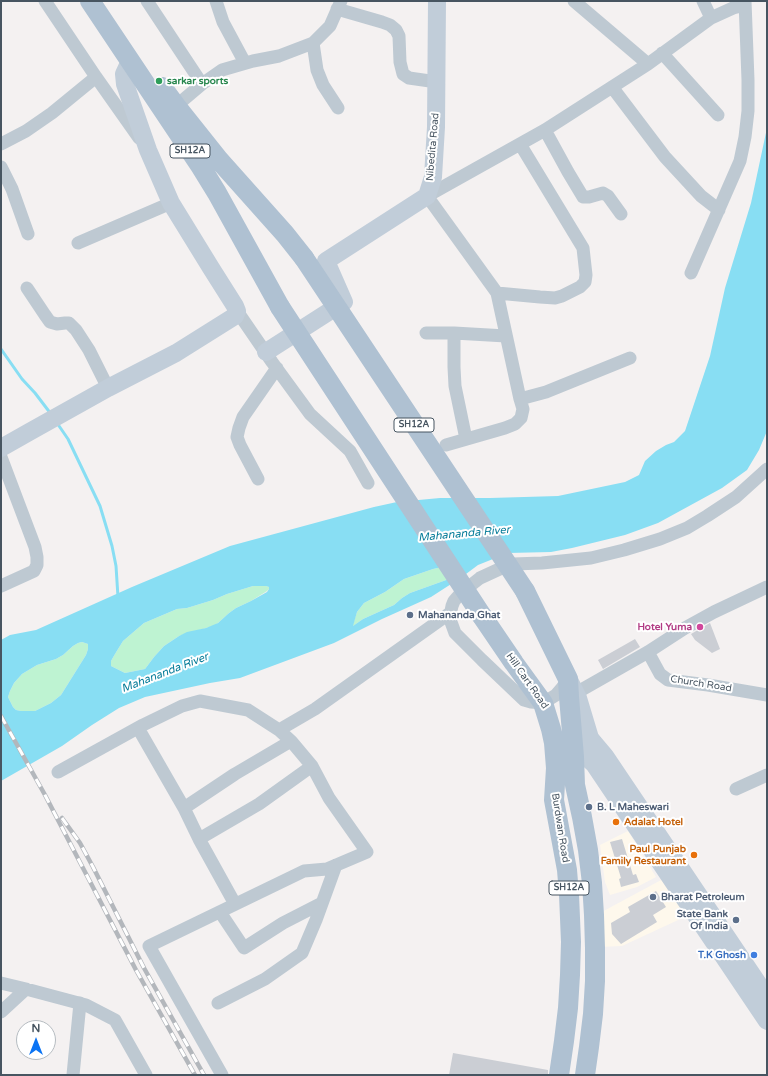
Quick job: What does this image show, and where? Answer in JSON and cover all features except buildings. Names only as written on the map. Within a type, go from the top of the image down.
[{"type":"main road","name":"SH12A","points":[[90,1],[130,61]]},
{"type":"main road","name":"SH12A","points":[[104,1],[149,69],[176,106],[219,160],[285,234],[304,258],[525,591],[572,686],[569,698],[582,741],[575,785],[588,850],[594,915],[594,988],[585,1075]]},
{"type":"main road","name":"Hill Cart Road","points":[[130,61],[217,193],[280,307],[482,616],[543,703]]},
{"type":"main road","name":"Burdwan Road","points":[[543,703],[552,729],[556,756],[554,800],[567,870],[570,900],[571,942],[568,1008],[559,1075]]},
{"type":"main road","points":[[556,756],[567,747],[582,741]]},
{"type":"street","points":[[45,1],[96,77],[148,150]]},
{"type":"street","points":[[147,1],[202,84]]},
{"type":"street","points":[[216,1],[223,22],[246,63]]},
{"type":"street","name":"Nibedita Road","points":[[427,196],[432,177],[436,127],[437,1]]},
{"type":"street","points":[[574,1],[648,64]]},
{"type":"street","points":[[702,1],[711,18]]},
{"type":"street","points":[[266,352],[344,302],[326,261],[427,196],[545,130],[612,88],[711,18],[745,3],[748,111],[745,137],[740,161],[691,273]]},
{"type":"street","points":[[176,106],[202,84],[222,70],[278,56],[313,43],[330,26],[339,5],[390,25],[396,30],[399,36],[400,62],[403,74],[409,78],[437,82]]},
{"type":"street","points":[[313,43],[317,70],[338,108]]},
{"type":"street","points":[[662,53],[718,115]]},
{"type":"street","points":[[130,61],[124,74],[125,84],[148,150],[171,203],[237,311],[277,368],[310,414],[350,451],[368,483]]},
{"type":"street","points":[[1,144],[26,131],[52,114],[96,77]]},
{"type":"street","points":[[612,88],[665,157],[701,196],[719,210]]},
{"type":"street","points":[[545,130],[583,197],[603,193],[608,196],[622,214]]},
{"type":"street","points":[[497,293],[555,298],[580,287],[585,282],[586,275],[583,248],[520,144]]},
{"type":"street","points":[[1,167],[12,190],[28,234]]},
{"type":"street","points":[[427,196],[497,293],[523,409],[521,418],[515,424],[506,428],[446,445]]},
{"type":"street","points":[[78,243],[171,203]]},
{"type":"street","points":[[27,288],[50,322],[58,324],[69,323],[76,330],[90,350],[108,388]]},
{"type":"street","points":[[1,586],[34,570],[37,565],[35,547],[2,448],[108,388],[176,353],[235,316],[237,311]]},
{"type":"street","points":[[426,333],[506,336]]},
{"type":"street","points":[[454,333],[455,386],[466,439]]},
{"type":"street","points":[[520,399],[546,392],[630,358]]},
{"type":"street","points":[[258,479],[237,437],[243,417],[277,368]]},
{"type":"street","points":[[767,469],[736,497],[687,528],[660,539],[591,558],[514,564],[506,566],[480,578],[461,593],[454,601],[450,613],[455,634],[524,700],[543,703],[562,688],[572,686],[648,652],[685,628],[714,612],[767,587]]},
{"type":"street","points":[[279,730],[315,709],[450,613]]},
{"type":"street","name":"Church Road","points":[[648,652],[660,674],[668,680],[767,695]]},
{"type":"street","points":[[58,772],[138,728],[182,706],[200,701],[248,710],[279,730],[291,741],[312,766],[329,798],[367,852],[328,869],[304,871],[149,946],[222,1075]]},
{"type":"street","name":"Hill Cart Road","points":[[543,703],[558,725],[605,756],[767,997]]},
{"type":"street","points":[[138,728],[184,808],[198,839],[235,904]]},
{"type":"street","points":[[184,808],[235,774],[291,741]]},
{"type":"street","name":"Hill Cart Road","points":[[582,741],[594,764],[767,1021]]},
{"type":"street","points":[[198,839],[259,804],[312,766]]},
{"type":"street","points":[[736,789],[767,775]]},
{"type":"street","points":[[218,1003],[265,978],[302,953],[336,865]]},
{"type":"street","points":[[220,912],[244,948],[283,923],[322,903]]},
{"type":"street","points":[[1,983],[80,1003],[115,1020],[146,1075]]},
{"type":"street","points":[[1,1012],[26,989]]},
{"type":"street","points":[[73,1075],[80,1003]]},
{"type":"shaded area","points":[[628,831],[656,877],[637,887],[610,895],[605,882],[600,845]]},
{"type":"shaded area","name":"Bharat Petroleum","points":[[663,879],[689,915],[622,946],[599,947],[598,914]]},
{"type":"green space","points":[[442,567],[449,579],[410,593],[394,605],[363,619],[352,627],[357,612],[364,603],[385,592],[404,579]]},
{"type":"green space","points":[[253,586],[266,586],[269,587],[269,589],[251,601],[236,608],[213,626],[179,636],[164,646],[145,669],[125,673],[111,666],[111,661],[123,641],[144,623],[177,609],[187,608]]},
{"type":"green space","points":[[82,642],[88,644],[86,655],[61,695],[51,703],[35,711],[21,711],[16,710],[13,707],[8,697],[14,683],[22,674],[37,665],[56,659],[73,646]]},
{"type":"water","name":"Mahananda River","points":[[767,128],[767,431],[759,450],[747,470],[722,488],[658,523],[625,535],[572,548],[551,552],[508,553],[478,565],[431,597],[334,643],[240,678],[145,697],[119,708],[62,746],[1,781],[1,640],[10,635],[36,630],[132,587],[230,546],[374,507],[397,502],[440,498],[558,496],[625,482],[639,475],[645,461],[656,451],[674,442],[685,431],[710,356],[725,288],[751,203]],"holes":[[[442,567],[449,579],[410,593],[394,605],[363,619],[353,626],[357,612],[364,603],[385,592],[404,579]],[[253,586],[269,587],[267,592],[236,608],[218,623],[206,628],[187,632],[179,636],[164,646],[145,669],[125,673],[111,666],[111,661],[123,641],[144,623],[177,609],[187,608]],[[82,642],[88,644],[88,649],[86,655],[61,695],[51,703],[35,711],[16,710],[8,697],[14,683],[22,674],[37,665],[56,659],[78,643]]]},
{"type":"waterway","points":[[1,349],[22,379],[51,414]]},
{"type":"waterway","points":[[57,423],[68,439],[100,506],[112,546],[116,566],[118,597]]},
{"type":"railway","points":[[1,716],[45,795],[136,970],[195,1075]]},
{"type":"railway","points":[[62,818],[80,843],[144,968],[204,1075]]},
{"type":"place","name":"sarkar sports","points":[[159,81]]},
{"type":"place","name":"Mahananda Ghat","points":[[410,615]]},
{"type":"place","name":"Hotel Yuma","points":[[700,627]]},
{"type":"place","name":"B. L Maheswari","points":[[589,807]]},
{"type":"place","name":"Adalat Hotel","points":[[616,822]]},
{"type":"place","name":"Paul Punjab Family Restaurant","points":[[694,855]]},
{"type":"place","name":"Bharat Petroleum","points":[[653,897]]},
{"type":"place","name":"State Bank Of India","points":[[736,920]]},
{"type":"place","name":"T.K Ghosh","points":[[754,955]]}]
